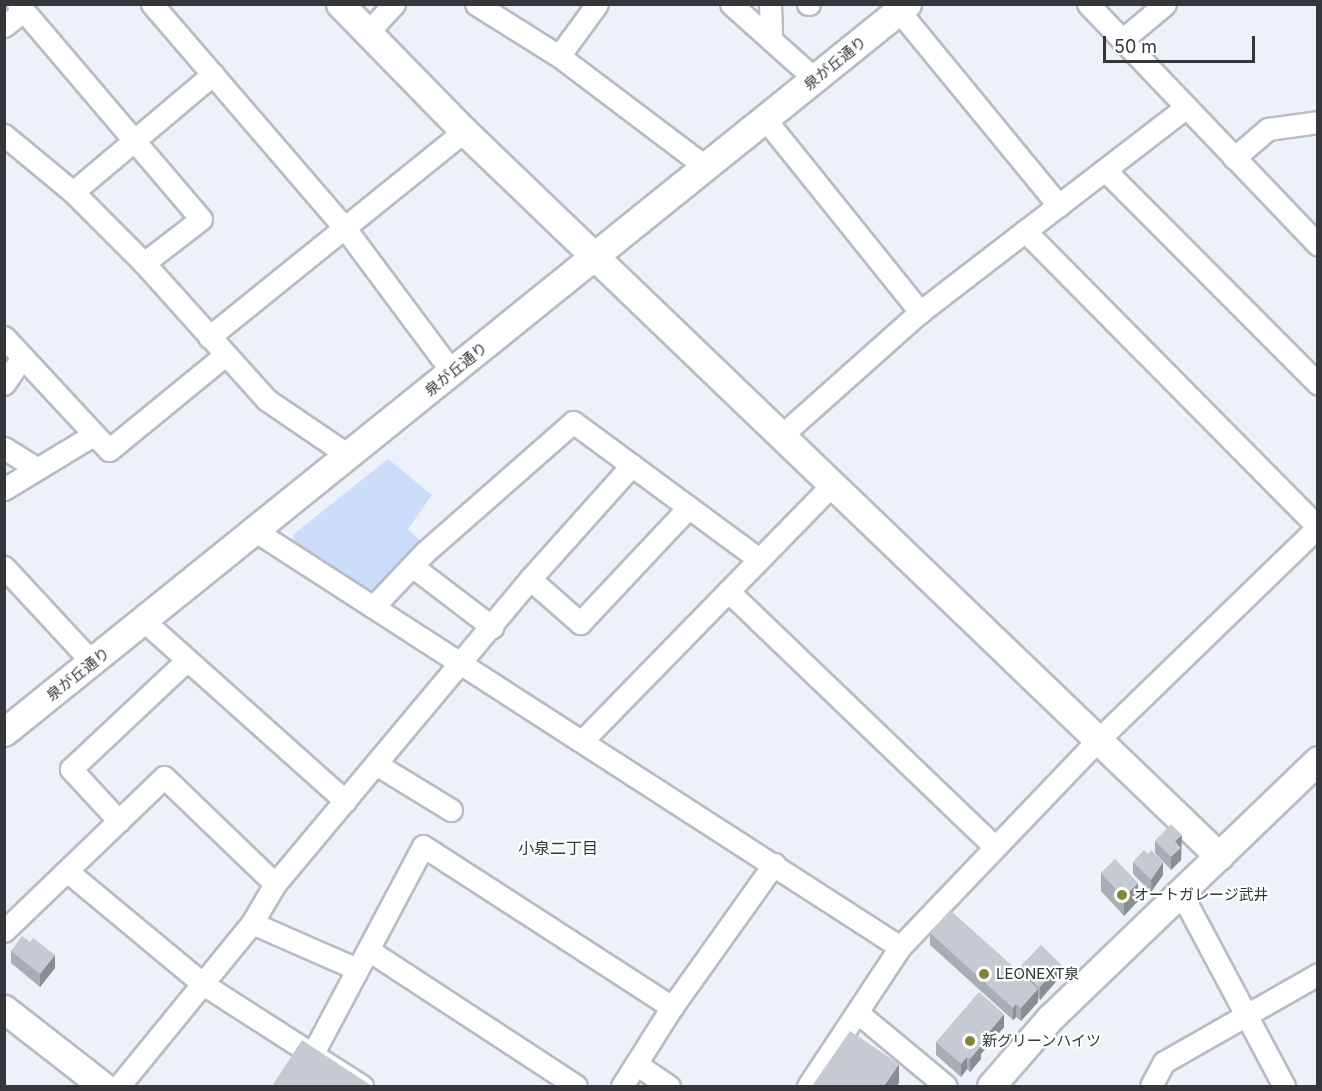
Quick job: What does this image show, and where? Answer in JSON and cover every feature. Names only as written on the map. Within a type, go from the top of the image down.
[{"type":"street","points":[[340,4],[366,34],[464,131],[783,434],[832,485],[1219,856]]},
{"type":"street","points":[[366,34],[394,4]]},
{"type":"street","points":[[476,4],[559,56],[706,167]]},
{"type":"street","points":[[559,56],[597,4]]},
{"type":"street","points":[[731,4],[815,79]]},
{"type":"street","points":[[770,4],[771,40]]},
{"type":"street","points":[[1088,4],[1317,245]]},
{"type":"street","points":[[1122,40],[1165,4]]},
{"type":"street","points":[[152,5],[344,227],[452,372]]},
{"type":"street","points":[[4,26],[20,8],[201,219],[144,263]]},
{"type":"street","points":[[903,8],[1059,206]]},
{"type":"street","name":"泉が丘通り","points":[[4,732],[256,532],[903,8]]},
{"type":"street","points":[[73,192],[213,74]]},
{"type":"street","points":[[783,434],[920,312],[1186,107]]},
{"type":"street","points":[[765,119],[920,312]]},
{"type":"street","points":[[1234,158],[1268,129],[1317,122]]},
{"type":"street","points":[[208,337],[464,131]]},
{"type":"street","points":[[4,135],[73,192],[144,263],[224,356],[267,400],[348,456]]},
{"type":"street","points":[[1105,170],[1317,384]]},
{"type":"street","points":[[808,1086],[900,946],[1099,739],[1317,527],[1025,231]]},
{"type":"street","points":[[4,337],[109,450],[224,356]]},
{"type":"street","points":[[4,384],[22,357]]},
{"type":"street","points":[[373,607],[412,566],[573,422],[759,558]]},
{"type":"street","points":[[4,489],[93,435]]},
{"type":"street","points":[[4,448],[36,469]]},
{"type":"street","points":[[119,1086],[252,923],[275,884],[531,579],[632,465]]},
{"type":"street","points":[[583,740],[832,485]]},
{"type":"street","points":[[531,579],[580,623],[688,507]]},
{"type":"street","points":[[256,532],[583,740],[900,946]]},
{"type":"street","points":[[412,566],[492,627]]},
{"type":"street","points":[[4,567],[92,662]]},
{"type":"street","points":[[728,591],[994,846]]},
{"type":"street","points":[[144,621],[345,801]]},
{"type":"street","points":[[118,821],[71,769],[187,660]]},
{"type":"street","points":[[991,1086],[1050,1018],[1317,760]]},
{"type":"street","points":[[376,764],[451,810]]},
{"type":"street","points":[[4,931],[164,777],[275,884]]},
{"type":"street","points":[[313,1053],[357,969],[370,951],[423,846],[672,1008]]},
{"type":"street","points":[[622,1086],[672,1008],[774,864]]},
{"type":"street","points":[[67,871],[203,984],[362,1086]]},
{"type":"street","points":[[1181,892],[1284,1086]]},
{"type":"street","points":[[252,923],[357,969]]},
{"type":"street","points":[[370,951],[576,1086]]},
{"type":"street","points":[[1153,1086],[1164,1062],[1317,974]]},
{"type":"street","points":[[4,1009],[103,1086]]},
{"type":"street","points":[[858,1013],[946,1086]]},
{"type":"street","points":[[636,1064],[669,1086]]},
{"type":"shaded area","points":[[388,459],[432,495],[408,529],[423,543],[377,594],[370,594],[292,544],[294,534]]},
{"type":"building","points":[[1171,824],[1182,835],[1175,841],[1181,848],[1171,857],[1155,841]]},
{"type":"building","points":[[1144,850],[1148,854],[1151,850],[1163,862],[1151,880],[1133,862]]},
{"type":"building","points":[[1115,859],[1138,883],[1124,897],[1101,873]]},
{"type":"building","name":"LEONEXT泉","points":[[950,910],[1038,989],[1021,1008],[1016,1004],[1013,1008],[930,933]]},
{"type":"building","points":[[22,936],[30,942],[33,938],[55,955],[40,974],[11,951]]},
{"type":"building","points":[[1041,945],[1061,964],[1039,987],[1019,968]]},
{"type":"building","name":"新グリーンハイツ","points":[[979,992],[1004,1014],[979,1044],[981,1046],[970,1059],[967,1057],[961,1064],[936,1042]]},
{"type":"building","points":[[850,1031],[899,1064],[884,1086],[812,1086]]},
{"type":"building","points":[[302,1040],[372,1086],[272,1086]]},
{"type":"place","name":"オートガレージ武井","points":[[1122,895]]},
{"type":"place","name":"LEONEXT泉","points":[[984,974]]},
{"type":"place","name":"新グリーンハイツ","points":[[970,1041]]},
{"type":"district","name":"小泉二丁目","points":[[558,848]]}]
